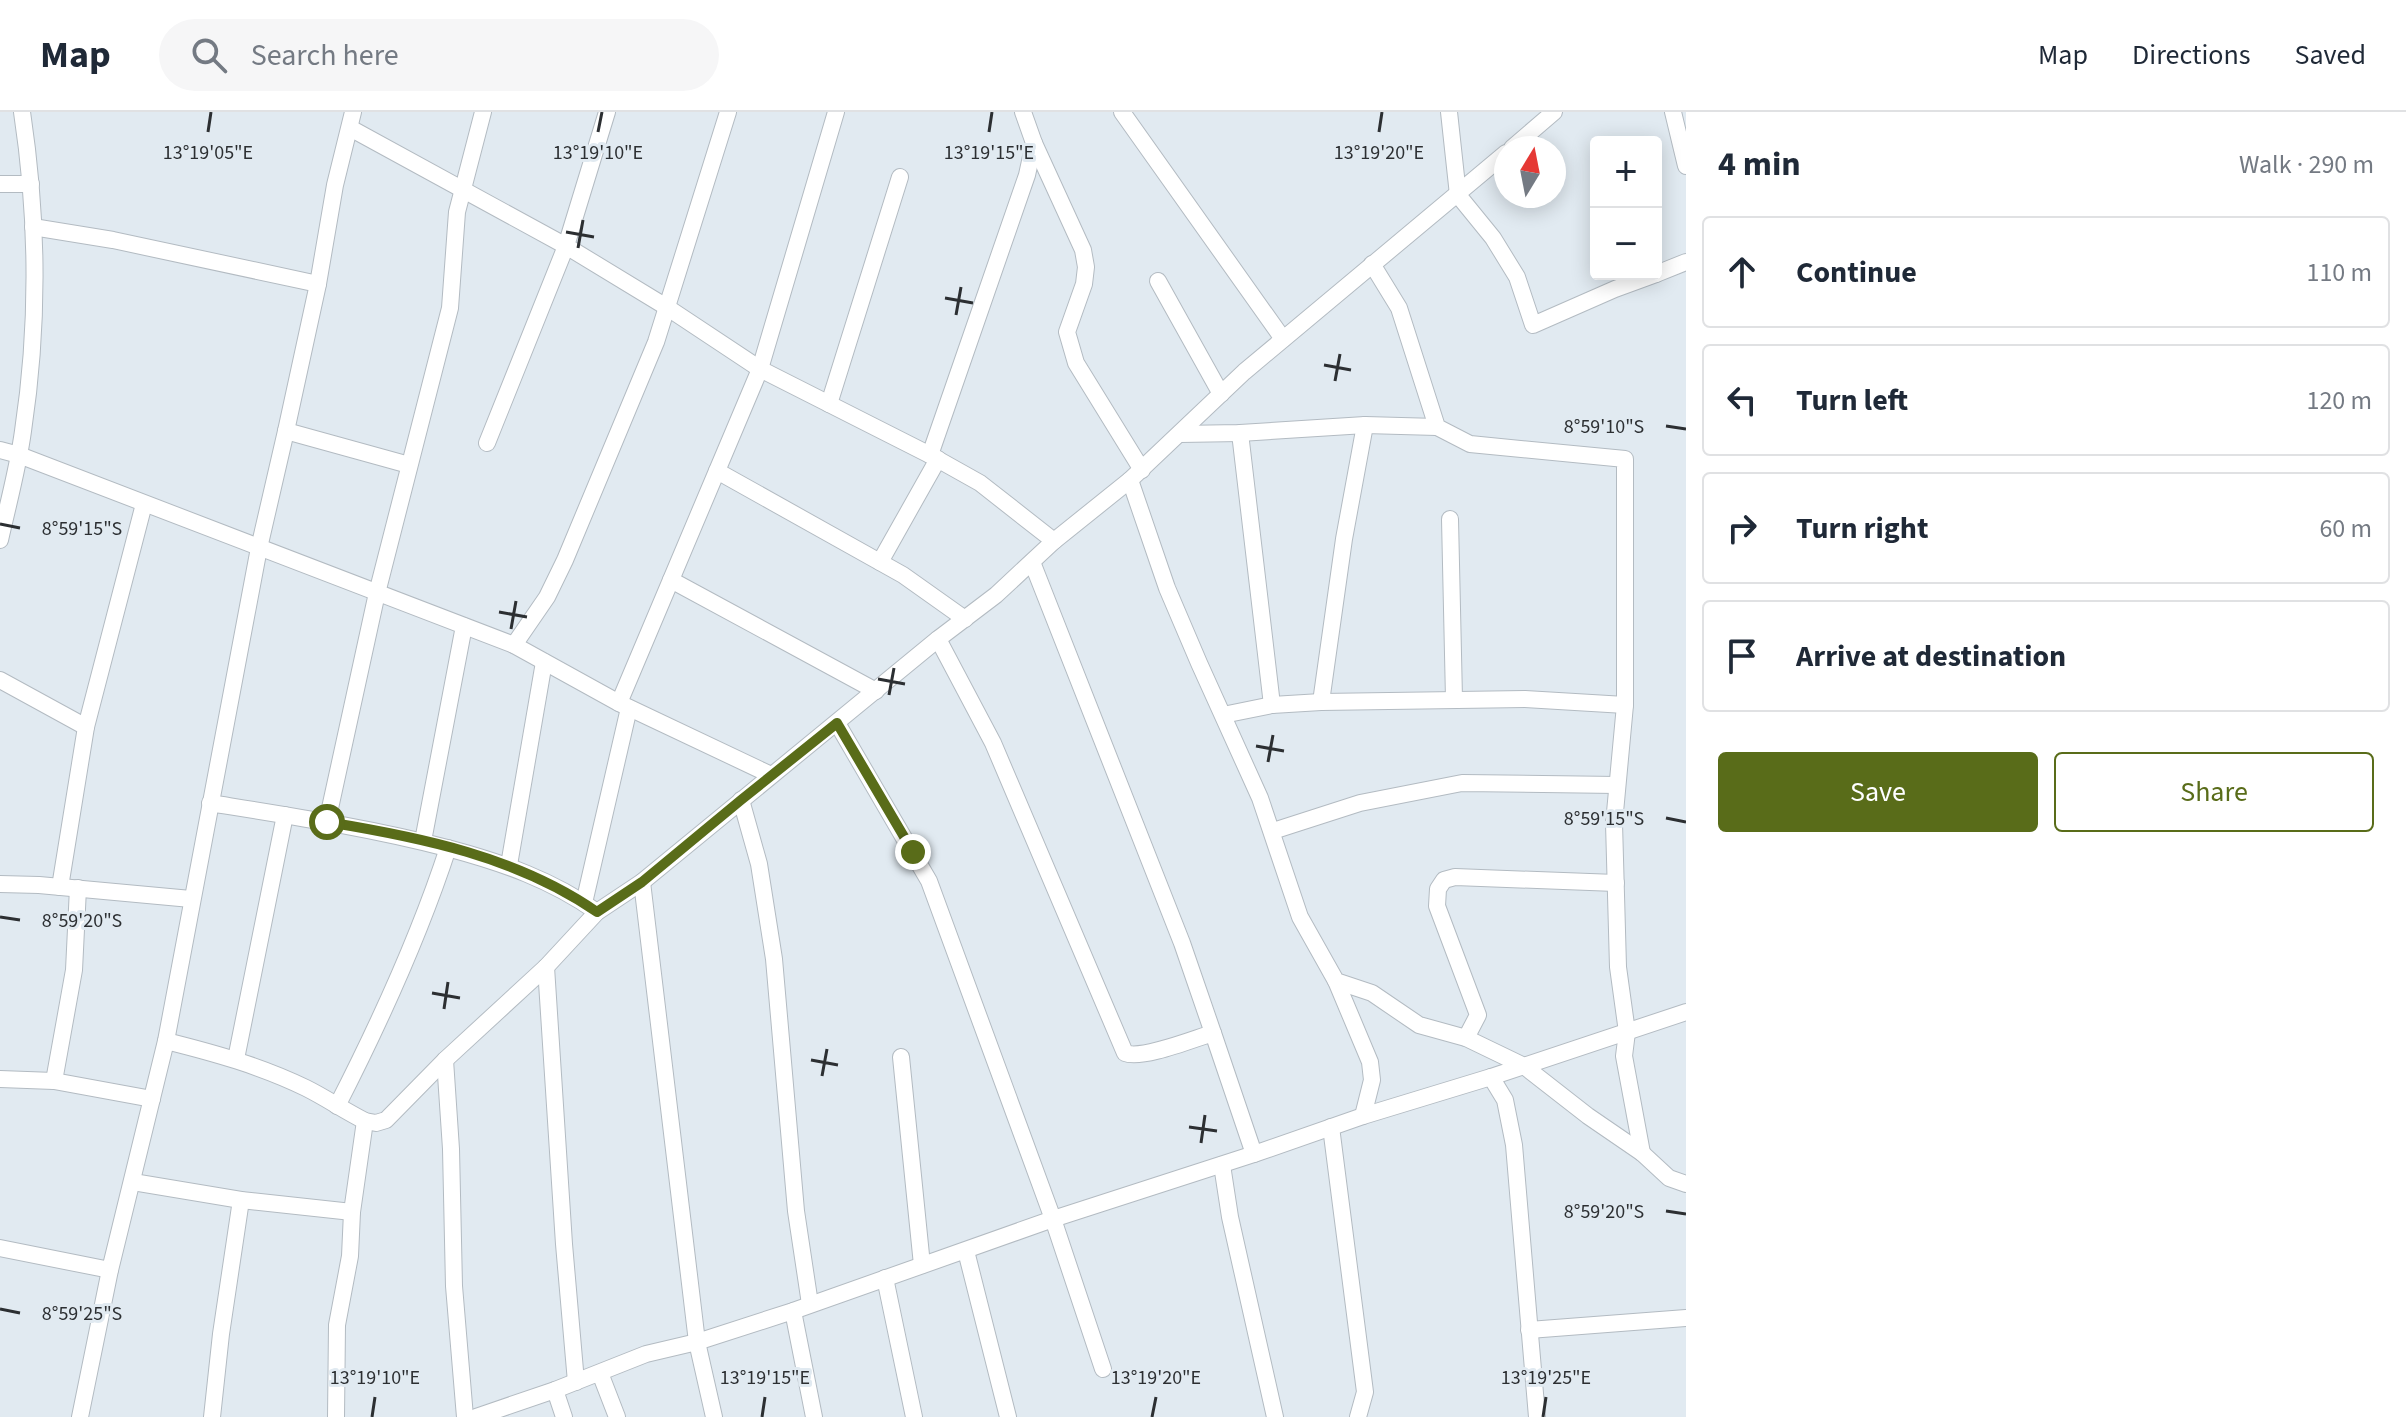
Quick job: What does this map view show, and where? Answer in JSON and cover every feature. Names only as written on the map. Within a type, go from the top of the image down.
[{"type":"street","points":[[0,540],[19,455],[35,305],[31,184],[22,112]]},
{"type":"street","points":[[327,822],[377,593],[450,308],[457,212],[483,112]]},
{"type":"street","points":[[487,443],[566,246],[607,112]]},
{"type":"street","points":[[514,645],[547,597],[565,560],[647,364],[668,308],[728,112]]},
{"type":"street","points":[[166,1041],[236,1059],[281,1076],[365,1121],[382,1123],[546,967],[590,907],[624,705],[671,580],[760,369],[836,112]]},
{"type":"street","points":[[1023,112],[1083,250],[1086,267],[1084,284],[1067,332],[1069,345],[1136,475],[1167,588],[1260,798],[1300,917],[1336,981],[1370,1062],[1372,1080],[1363,1116]]},
{"type":"street","points":[[1122,112],[1283,339]]},
{"type":"street","points":[[1449,112],[1458,195],[1493,238],[1517,277],[1533,325],[1640,280]]},
{"type":"street","points":[[1526,136],[1554,112]]},
{"type":"street","points":[[1673,112],[1686,166]]},
{"type":"street","points":[[80,1417],[110,1270],[166,1041],[259,548],[318,284],[335,185],[351,116],[462,188],[668,308],[760,369],[934,457],[1000,497],[1054,541]]},
{"type":"street","points":[[880,562],[934,457],[1027,175],[1034,143]]},
{"type":"street","points":[[590,907],[642,882],[996,595],[1054,541],[1136,475],[1283,339],[1494,164]]},
{"type":"street","points":[[829,404],[900,177]]},
{"type":"street","points":[[0,184],[31,184]]},
{"type":"street","points":[[33,227],[122,242],[318,284]]},
{"type":"street","points":[[1662,272],[1686,262]]},
{"type":"street","points":[[1372,264],[1399,308],[1437,427]]},
{"type":"street","points":[[1158,281],[1221,394]]},
{"type":"street","points":[[1180,434],[1365,425],[1437,427],[1470,444],[1625,459],[1625,705],[1614,823],[1618,967],[1627,1032],[1624,1056],[1642,1153]]},
{"type":"street","points":[[1321,702],[1344,539],[1365,425]]},
{"type":"street","points":[[286,431],[409,465]]},
{"type":"street","points":[[1240,433],[1272,705]]},
{"type":"street","points":[[0,450],[514,645],[624,705],[771,775]]},
{"type":"street","points":[[717,471],[927,590],[965,619]]},
{"type":"street","points":[[60,887],[86,727],[144,504]]},
{"type":"street","points":[[1450,519],[1454,699]]},
{"type":"street","points":[[1032,562],[1182,943],[1254,1154]]},
{"type":"street","points":[[671,580],[876,691]]},
{"type":"street","points":[[423,841],[464,626]]},
{"type":"street","points":[[938,639],[993,743],[1125,1053],[1144,1053],[1213,1033]]},
{"type":"street","points":[[509,865],[544,662]]},
{"type":"street","points":[[0,680],[86,727]]},
{"type":"street","points":[[1223,715],[1272,705],[1321,702],[1554,699],[1625,705]]},
{"type":"street","points":[[837,723],[929,881],[1053,1219],[1103,1369]]},
{"type":"street","points":[[1273,831],[1360,803],[1462,783],[1617,785]]},
{"type":"street","points":[[741,800],[759,864],[774,959],[796,1211],[810,1304]]},
{"type":"street","points":[[210,803],[423,841],[509,865],[590,907]]},
{"type":"street","points":[[236,1059],[285,815]]},
{"type":"street","points":[[337,1106],[372,1039],[419,933],[448,848]]},
{"type":"street","points":[[1466,1038],[1478,1015],[1437,906],[1438,889],[1444,880],[1455,877],[1616,883]]},
{"type":"street","points":[[642,882],[697,1342],[714,1417]]},
{"type":"street","points":[[0,884],[191,899]]},
{"type":"street","points":[[54,1081],[72,981],[78,888]]},
{"type":"street","points":[[546,967],[576,1382]]},
{"type":"street","points":[[1336,981],[1372,993],[1419,1025],[1466,1038],[1524,1066],[1642,1153],[1669,1178],[1686,1184]]},
{"type":"street","points":[[488,1415],[646,1354],[697,1342],[793,1311],[1053,1219],[1686,1012]]},
{"type":"street","points":[[901,1057],[922,1265]]},
{"type":"street","points":[[445,1060],[451,1149],[454,1286],[465,1417]]},
{"type":"street","points":[[1491,1077],[1505,1100],[1514,1145],[1537,1417]]},
{"type":"street","points":[[0,1079],[54,1081],[152,1099]]},
{"type":"street","points":[[336,1417],[337,1325],[350,1256],[352,1212],[365,1121]]},
{"type":"street","points":[[1331,1127],[1365,1392],[1358,1417]]},
{"type":"street","points":[[1222,1165],[1230,1217],[1275,1417]]},
{"type":"street","points":[[133,1182],[241,1200],[352,1212]]},
{"type":"street","points":[[212,1417],[241,1200]]},
{"type":"street","points":[[0,1248],[110,1270]]},
{"type":"street","points":[[966,1251],[1008,1417]]},
{"type":"street","points":[[885,1278],[914,1417]]},
{"type":"street","points":[[793,1311],[814,1417]]},
{"type":"street","points":[[1529,1330],[1686,1318]]},
{"type":"street","points":[[600,1373],[617,1417]]},
{"type":"street","points":[[555,1390],[564,1417]]},
{"type":"route","points":[[327,822],[423,841],[509,865],[597,912],[642,882],[837,723],[913,852]]}]
